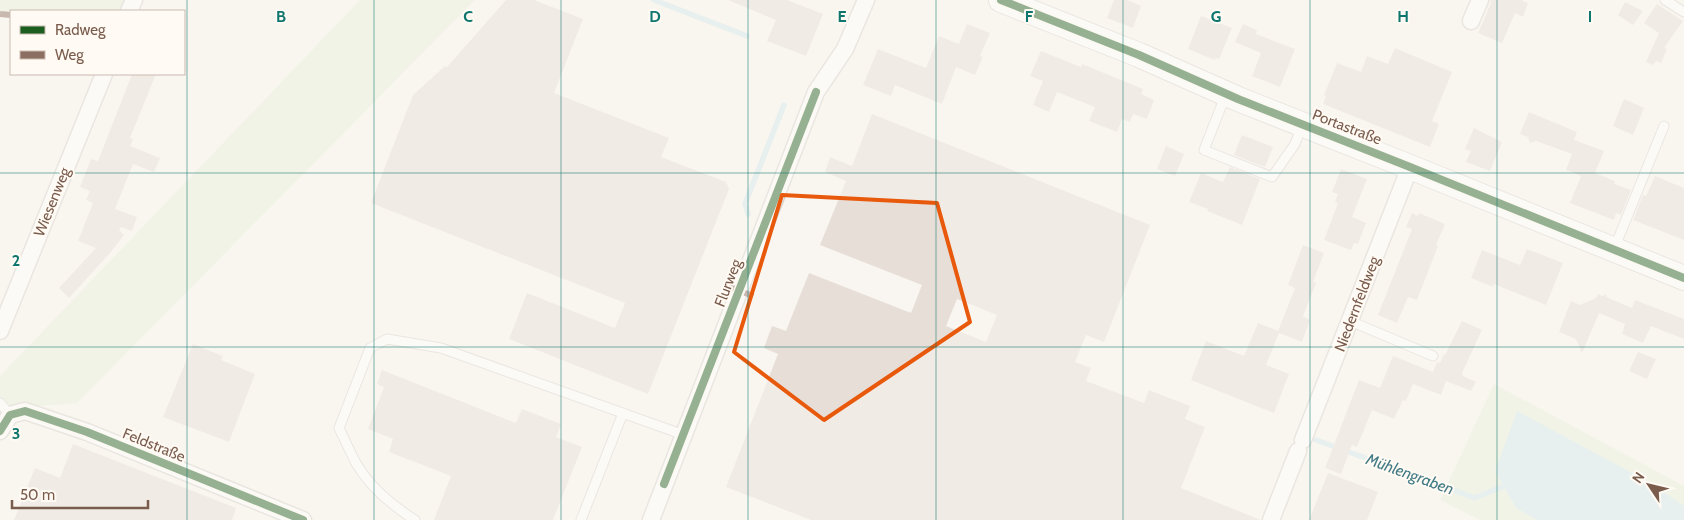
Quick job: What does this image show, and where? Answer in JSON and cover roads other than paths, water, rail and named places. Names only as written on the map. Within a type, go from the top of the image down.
[{"type":"main road","name":"Portastraße","points":[[1001,0],[1139,55],[1226,94],[1684,278]]},
{"type":"street","name":"Flurweg","points":[[651,520],[816,92],[845,49],[866,0]]},
{"type":"street","points":[[1471,21],[1480,0]]},
{"type":"street","name":"Wiesenweg","points":[[0,331],[104,75]]},
{"type":"street","name":"Niedernfeldweg","points":[[1271,520],[1410,167]]},
{"type":"street","name":"Feldstraße","points":[[0,430],[5,409],[25,411],[87,432],[303,520]]},
{"type":"lane","points":[[1665,0],[1684,12]]},
{"type":"lane","points":[[1226,94],[1204,150],[1272,177],[1295,144],[1302,124]]},
{"type":"lane","points":[[1614,250],[1664,126]]},
{"type":"lane","points":[[1350,320],[1433,356]]},
{"type":"lane","points":[[415,520],[376,489],[357,465],[339,428],[370,348],[388,338],[441,348],[684,435]]},
{"type":"lane","points":[[581,520],[623,413]]},
{"type":"water","points":[[1517,411],[1649,482],[1684,506],[1684,520],[1537,520],[1516,508],[1495,471]]},
{"type":"waterway","name":"Mühlengraben","points":[[654,0],[747,36]]},
{"type":"waterway","name":"Mühlengraben","points":[[748,214],[745,204],[784,105]]},
{"type":"waterway","name":"Mühlengraben","points":[[1316,440],[1475,498],[1511,483]]}]
